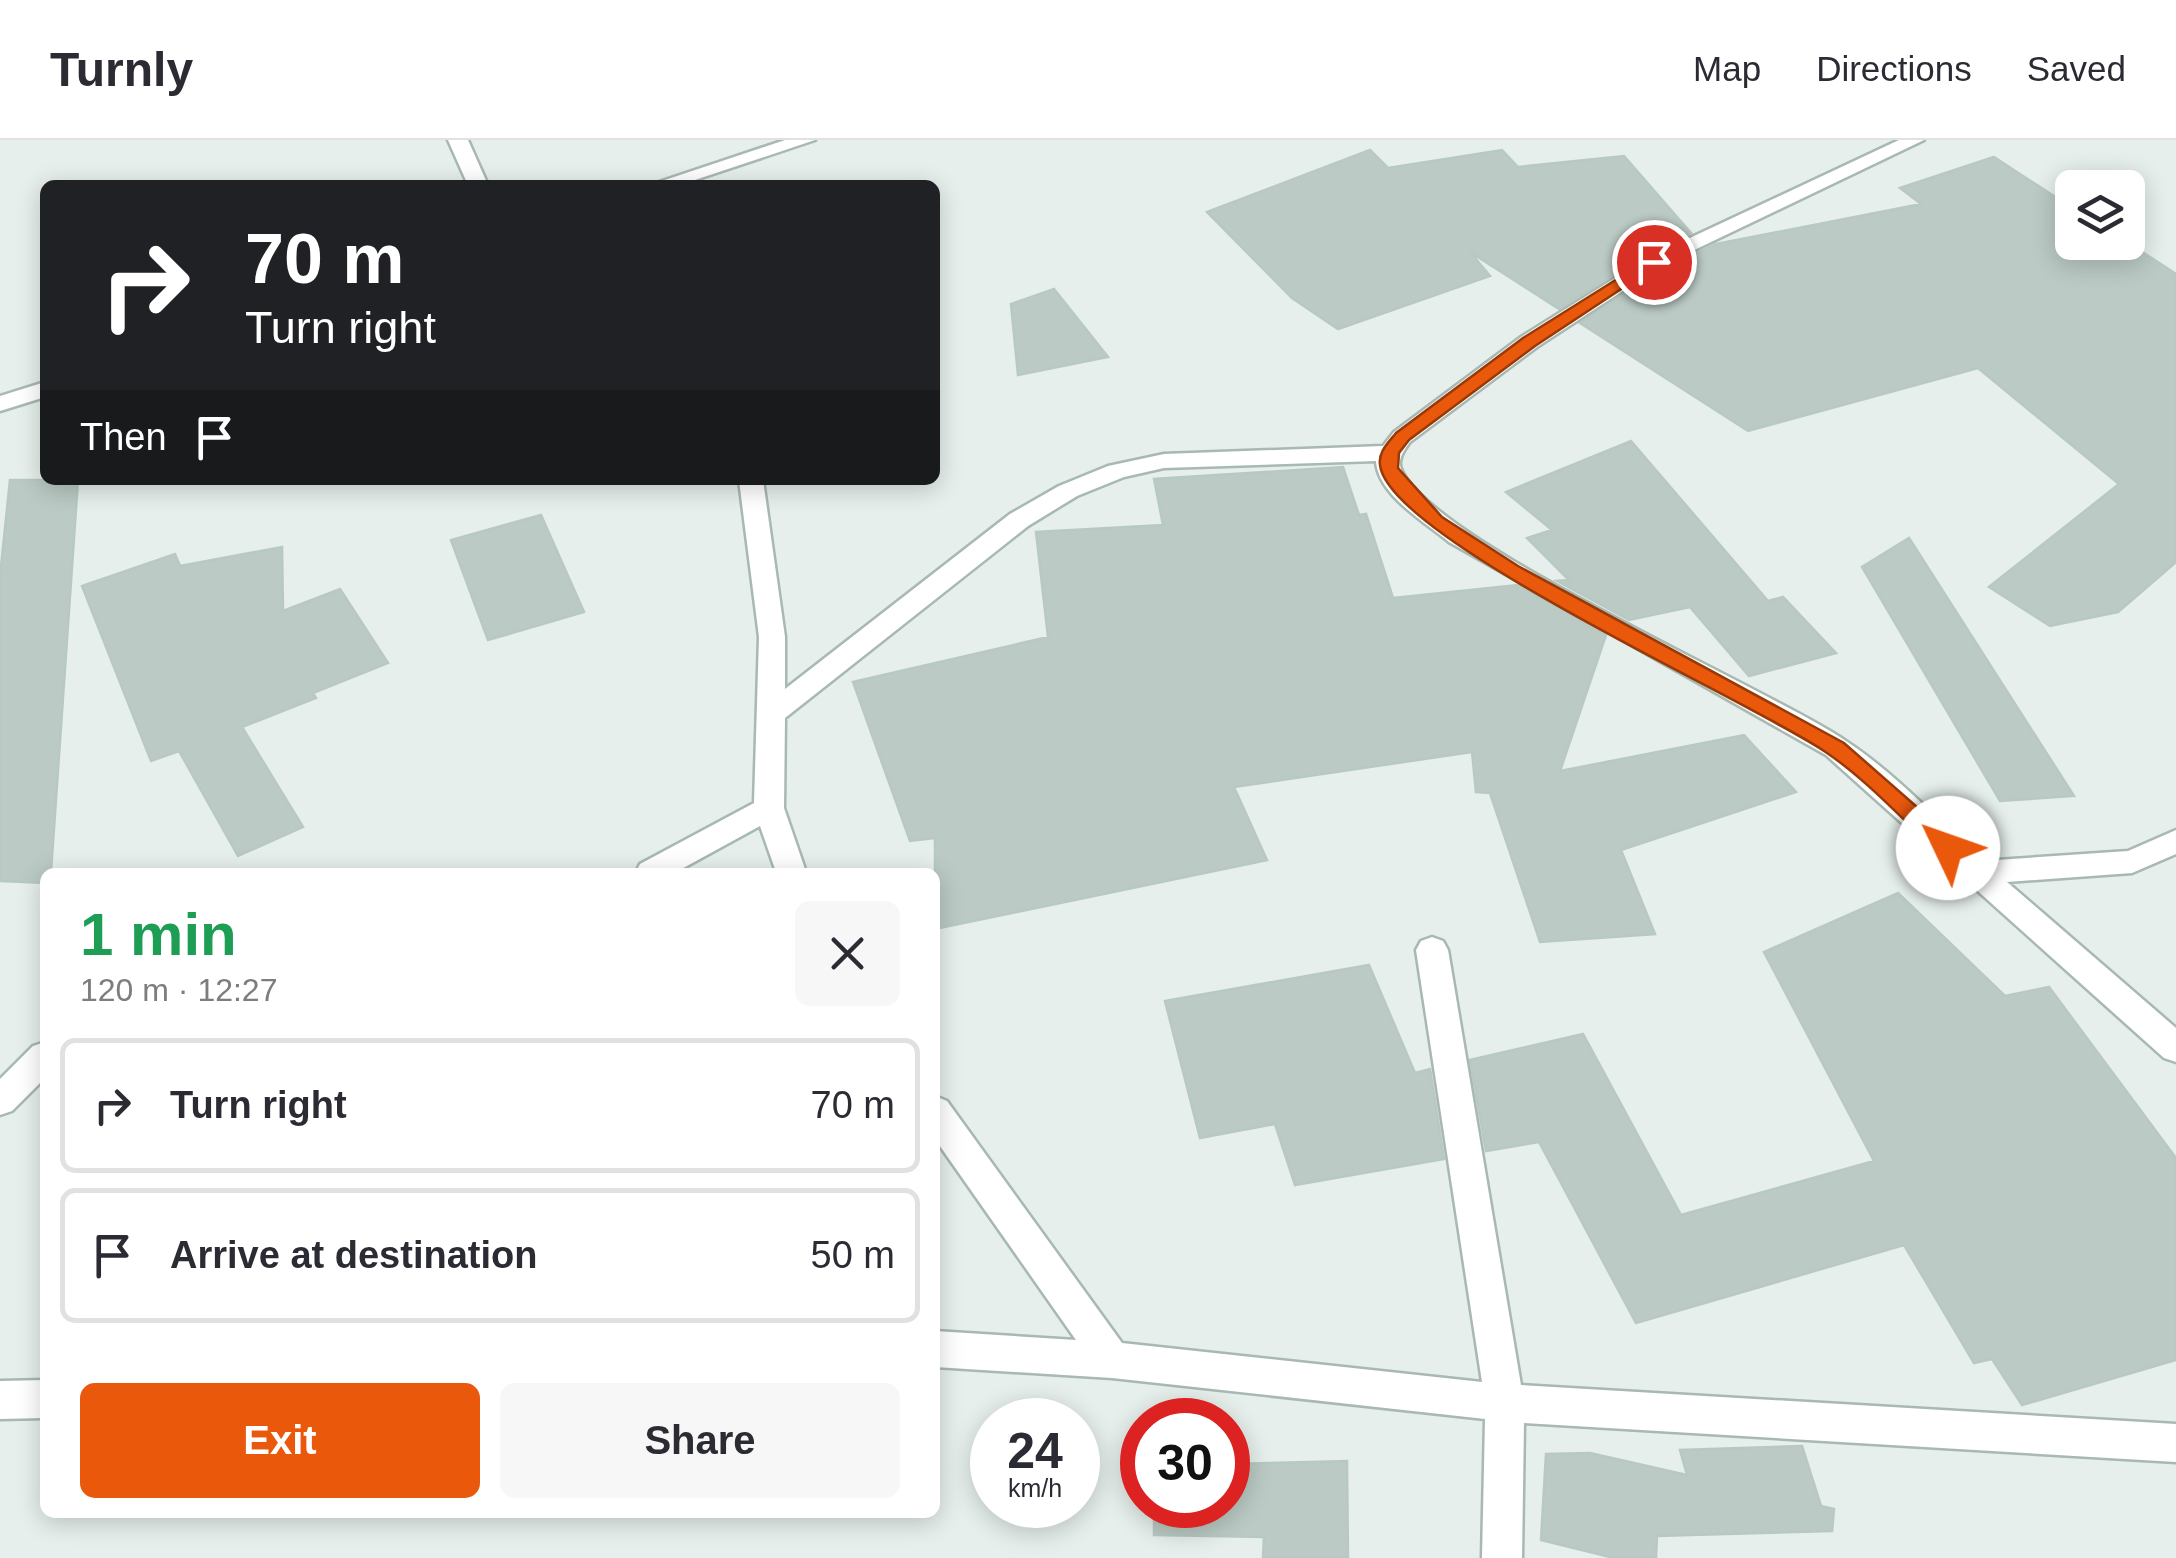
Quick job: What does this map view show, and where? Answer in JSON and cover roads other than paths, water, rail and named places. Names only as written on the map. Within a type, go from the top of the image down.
[{"type":"street","points":[[458,140],[476,180]]},
{"type":"street","points":[[676,180],[805,140]]},
{"type":"street","points":[[1914,140],[1654,262],[1529,342],[1402,436],[1390,452],[1388,468],[1435,521],[1512,570],[1836,748],[1976,873],[2083,960],[2176,1048]]},
{"type":"street","points":[[0,404],[40,391]]},
{"type":"street","points":[[771,714],[1020,520],[1068,491],[1117,471],[1164,462],[1390,452]]},
{"type":"street","points":[[752,485],[772,637],[769,808],[790,868]]},
{"type":"street","points":[[658,868],[769,808]]},
{"type":"street","points":[[1976,873],[2132,862],[2176,841]]},
{"type":"street","points":[[1432,950],[1505,1404],[1502,1558]]},
{"type":"street","points":[[0,1101],[40,1061]]},
{"type":"street","points":[[940,1119],[1112,1360]]},
{"type":"street","points":[[940,1349],[1112,1360],[1505,1404],[2176,1443]]},
{"type":"street","points":[[0,1400],[40,1399]]}]
